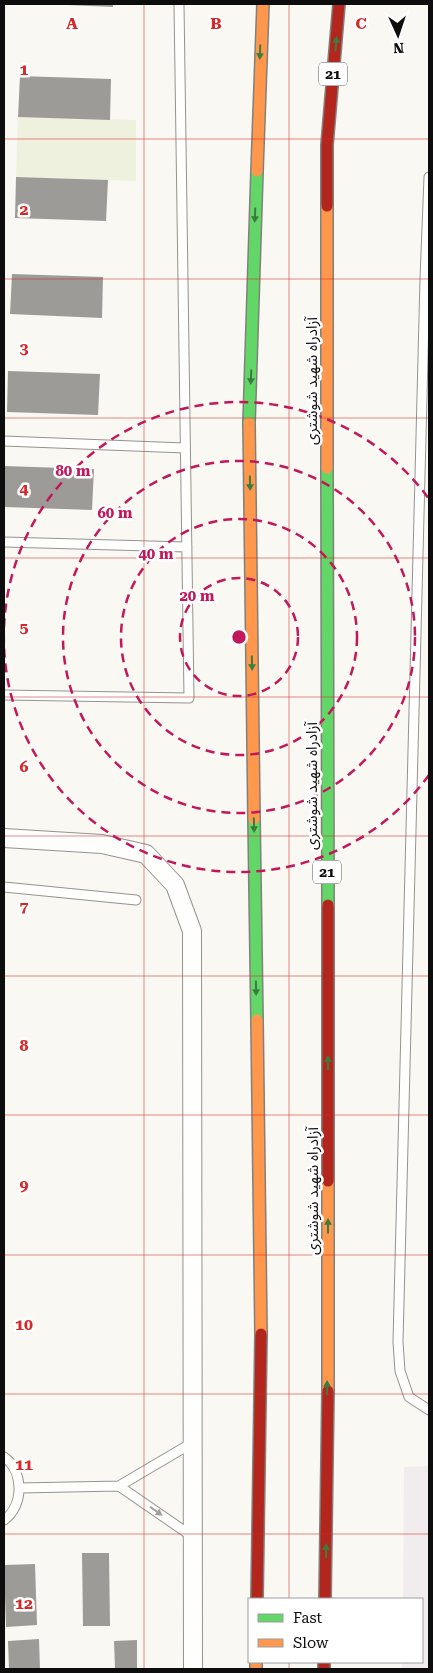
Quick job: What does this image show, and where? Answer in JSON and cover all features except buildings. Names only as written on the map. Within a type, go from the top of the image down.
[{"type":"highway","points":[[257,1598],[261,1359],[249,434],[263,4]]},
{"type":"highway","name":"آزادراه شهید شوشتری","points":[[325,1598],[328,1354],[327,145],[339,4]]},
{"type":"street","points":[[4,838],[102,844],[146,854],[174,885],[192,931],[193,1669]]},
{"type":"lane","points":[[4,695],[189,698],[179,4]]},
{"type":"lane","points":[[429,177],[398,1342],[400,1371],[409,1397],[429,1410]]},
{"type":"lane","points":[[4,441],[185,448]]},
{"type":"lane","points":[[4,542],[187,548]]},
{"type":"lane","points":[[4,887],[136,900]]},
{"type":"lane","points":[[20,1488],[118,1486],[192,1442]]},
{"type":"lane","points":[[4,1457],[16,1473],[20,1488],[17,1504],[4,1520]]},
{"type":"lane","points":[[118,1486],[193,1537]]},
{"type":"shaded area","points":[[429,1466],[429,1669],[402,1669],[402,1663],[423,1663],[423,1598],[403,1598],[404,1467]]},
{"type":"green space","points":[[18,117],[136,120],[136,181],[16,177]]},
{"type":"traffic: fast","points":[[249,423],[257,171]]},
{"type":"traffic: fast","points":[[327,468],[328,905]]},
{"type":"traffic: fast","points":[[254,819],[257,1020]]},
{"type":"traffic: slow","points":[[257,171],[263,4]]},
{"type":"traffic: slow","points":[[327,206],[327,468]]},
{"type":"traffic: slow","points":[[249,423],[254,819]]},
{"type":"traffic: slow","points":[[257,1020],[261,1334]]},
{"type":"traffic: slow","points":[[328,1181],[328,1391]]},
{"type":"traffic: slow","points":[[256,1663],[256,1669]]},
{"type":"traffic: jam","points":[[327,206],[327,145],[339,4]]},
{"type":"traffic: jam","points":[[328,905],[328,1181]]},
{"type":"traffic: jam","points":[[257,1598],[261,1334]]},
{"type":"traffic: jam","points":[[325,1598],[328,1391]]},
{"type":"traffic: jam","points":[[324,1663],[324,1669]]}]
